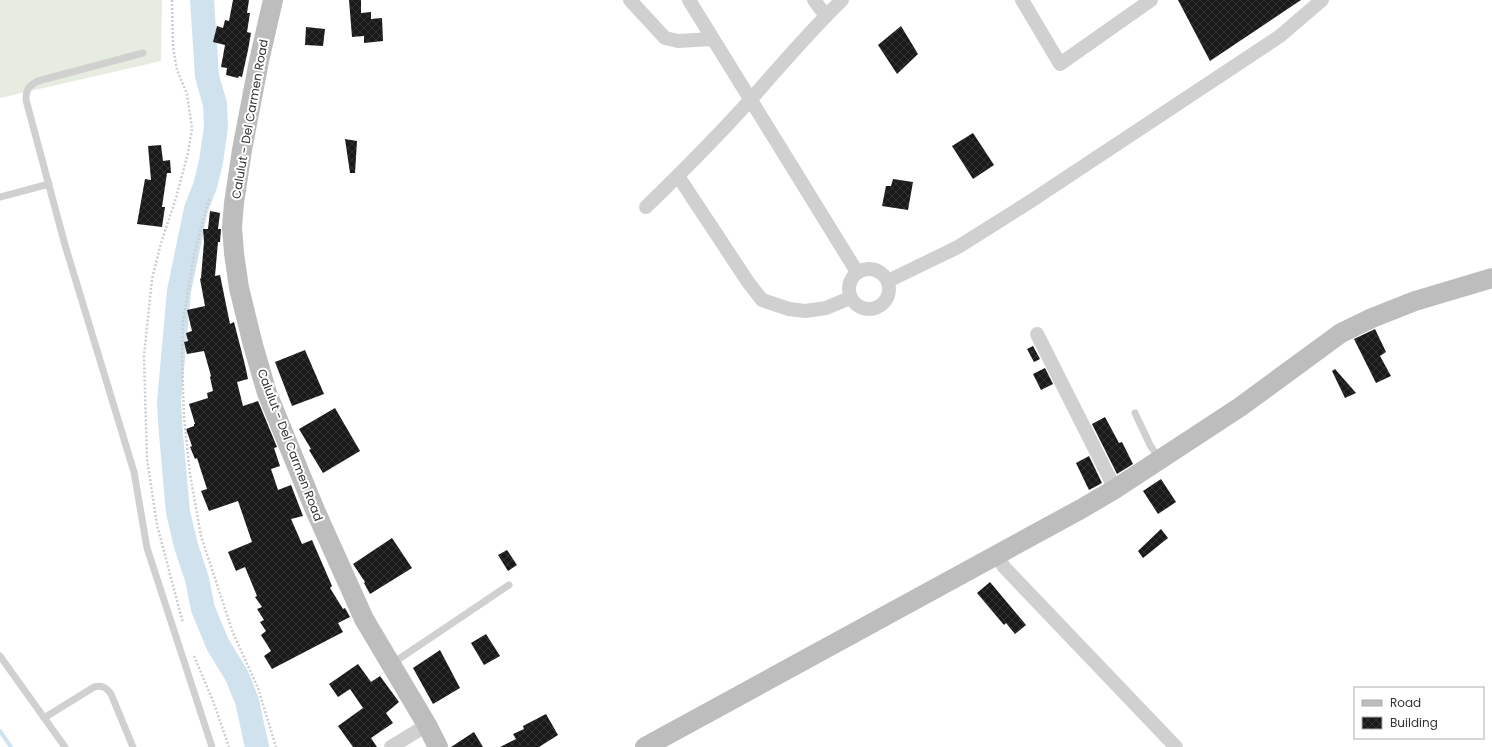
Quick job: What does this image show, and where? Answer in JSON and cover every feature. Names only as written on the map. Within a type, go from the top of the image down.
[{"type":"main road","name":"Calulut - Del Carmen Road","points":[[273,0],[259,61],[242,150],[234,202],[232,227],[239,288],[253,345],[268,393],[314,510],[364,619],[427,725],[438,747]]},
{"type":"main road","points":[[656,744],[1115,489],[1240,407],[1341,333],[1415,300],[1492,278]]},
{"type":"street","points":[[630,0],[665,38],[678,41],[712,39]]},
{"type":"street","points":[[689,0],[858,272]]},
{"type":"street","points":[[814,0],[826,16]]},
{"type":"street","points":[[646,207],[678,176],[750,100],[842,0]]},
{"type":"street","points":[[1022,0],[1060,64],[1151,0]]},
{"type":"street","points":[[888,281],[958,247],[1030,201],[1280,36],[1322,0]]},
{"type":"street","points":[[678,176],[748,282],[762,300],[789,309],[805,311],[826,308],[850,298]]},
{"type":"street","points":[[869,269],[880,272],[888,281],[889,291],[885,301],[877,308],[867,309],[857,306],[850,298],[848,288],[851,279],[858,272],[869,269]]},
{"type":"street","points":[[1038,334],[1115,489]]},
{"type":"street","points":[[996,554],[1004,567],[1176,747]]},
{"type":"street","points":[[391,747],[427,725]]},
{"type":"lane","points":[[143,53],[38,81],[30,85],[27,90],[26,100],[65,245],[134,472],[147,548],[212,747]]},
{"type":"lane","points":[[0,197],[49,184]]},
{"type":"lane","points":[[1135,413],[1150,445],[1160,460]]},
{"type":"lane","points":[[391,664],[509,585]]},
{"type":"lane","points":[[0,656],[65,747]]},
{"type":"lane","points":[[44,718],[94,687],[102,686],[111,694],[133,747]]},
{"type":"path","points":[[172,0],[173,47],[176,70],[187,94],[192,128],[188,153],[176,198],[161,243],[152,279],[144,356],[147,460],[157,525],[185,628]]},
{"type":"path","points":[[209,199],[194,255],[183,322],[182,359],[184,410],[190,474],[201,536],[233,633],[258,688],[276,747]]},
{"type":"path","points":[[191,649],[213,700],[229,747]]},
{"type":"shaded area","points":[[0,0],[162,0],[161,61],[0,98]]},
{"type":"building","points":[[233,0],[249,0],[247,13],[250,13],[247,32],[251,33],[248,50],[242,77],[239,76],[238,78],[226,75],[227,68],[221,67],[225,45],[213,42],[217,26],[223,28],[225,20],[229,21]]},
{"type":"building","points":[[349,0],[361,0],[361,13],[371,12],[371,19],[382,18],[383,41],[364,43],[364,36],[352,37]]},
{"type":"building","points":[[1178,0],[1301,0],[1210,61]]},
{"type":"building","points":[[901,26],[918,54],[897,74],[878,45]]},
{"type":"building","points":[[306,27],[325,29],[323,46],[305,45]]},
{"type":"building","points":[[973,133],[994,165],[973,179],[952,146]]},
{"type":"building","points":[[345,139],[357,141],[355,173],[350,173]]},
{"type":"building","points":[[161,145],[163,161],[170,160],[171,173],[167,173],[162,207],[165,207],[162,227],[137,224],[145,179],[151,180],[148,146]]},
{"type":"building","points":[[893,179],[913,182],[908,210],[882,206],[886,186],[891,186]]},
{"type":"building","points":[[210,211],[220,213],[218,229],[221,229],[220,242],[218,242],[215,276],[220,275],[230,324],[234,322],[245,365],[248,379],[237,382],[243,406],[258,401],[277,447],[274,448],[280,466],[271,469],[278,490],[291,485],[303,516],[291,519],[302,544],[312,540],[332,586],[330,588],[343,609],[345,608],[350,617],[338,623],[343,632],[272,669],[264,656],[271,651],[261,635],[266,631],[260,622],[264,620],[257,609],[262,607],[255,597],[257,596],[245,567],[236,571],[228,552],[252,542],[238,501],[209,511],[201,491],[207,489],[197,458],[195,459],[190,447],[192,446],[186,429],[194,426],[195,424],[189,404],[208,398],[207,393],[213,391],[211,376],[204,351],[187,354],[184,342],[188,341],[186,333],[192,331],[187,310],[205,306],[200,279],[204,242],[203,229],[208,229]]},
{"type":"building","points":[[1375,329],[1386,352],[1380,356],[1391,376],[1376,383],[1354,339]]},
{"type":"building","points":[[1033,346],[1040,359],[1034,362],[1027,349]]},
{"type":"building","points":[[305,350],[324,394],[292,406],[275,362]]},
{"type":"building","points":[[1045,368],[1053,384],[1041,390],[1033,374]]},
{"type":"building","points":[[1335,369],[1356,393],[1345,398],[1332,371]]},
{"type":"building","points":[[335,408],[360,451],[323,473],[309,450],[311,449],[299,429]]},
{"type":"building","points":[[1105,417],[1119,443],[1122,442],[1133,464],[1117,474],[1092,424]]},
{"type":"building","points":[[1089,456],[1102,483],[1089,490],[1076,463]]},
{"type":"building","points":[[1161,479],[1176,502],[1158,514],[1143,491]]},
{"type":"building","points":[[1161,529],[1168,538],[1143,558],[1138,551]]},
{"type":"building","points":[[392,538],[412,568],[370,594],[364,583],[365,582],[353,564]]},
{"type":"building","points":[[507,550],[517,565],[508,571],[498,555]]},
{"type":"building","points":[[990,582],[1026,625],[1015,634],[1006,623],[1004,625],[977,593]]},
{"type":"building","points":[[486,634],[500,656],[484,665],[471,643]]},
{"type":"building","points":[[440,650],[460,688],[433,704],[413,668]]},
{"type":"building","points":[[358,664],[371,682],[380,676],[399,702],[386,713],[393,723],[371,738],[377,747],[353,747],[338,726],[363,708],[350,689],[338,697],[329,684]]},
{"type":"building","points":[[546,714],[558,735],[539,747],[500,747],[516,739],[513,734],[524,729],[523,726]]},
{"type":"building","points":[[474,732],[483,747],[451,747]]},
{"type":"waterway","points":[[202,0],[207,76],[215,104],[216,127],[211,162],[205,186],[196,209],[179,291],[169,402],[171,434],[178,512],[186,546],[197,579],[203,609],[218,645],[237,676],[247,701],[257,747]]},
{"type":"waterway","points":[[0,731],[11,747]]}]
